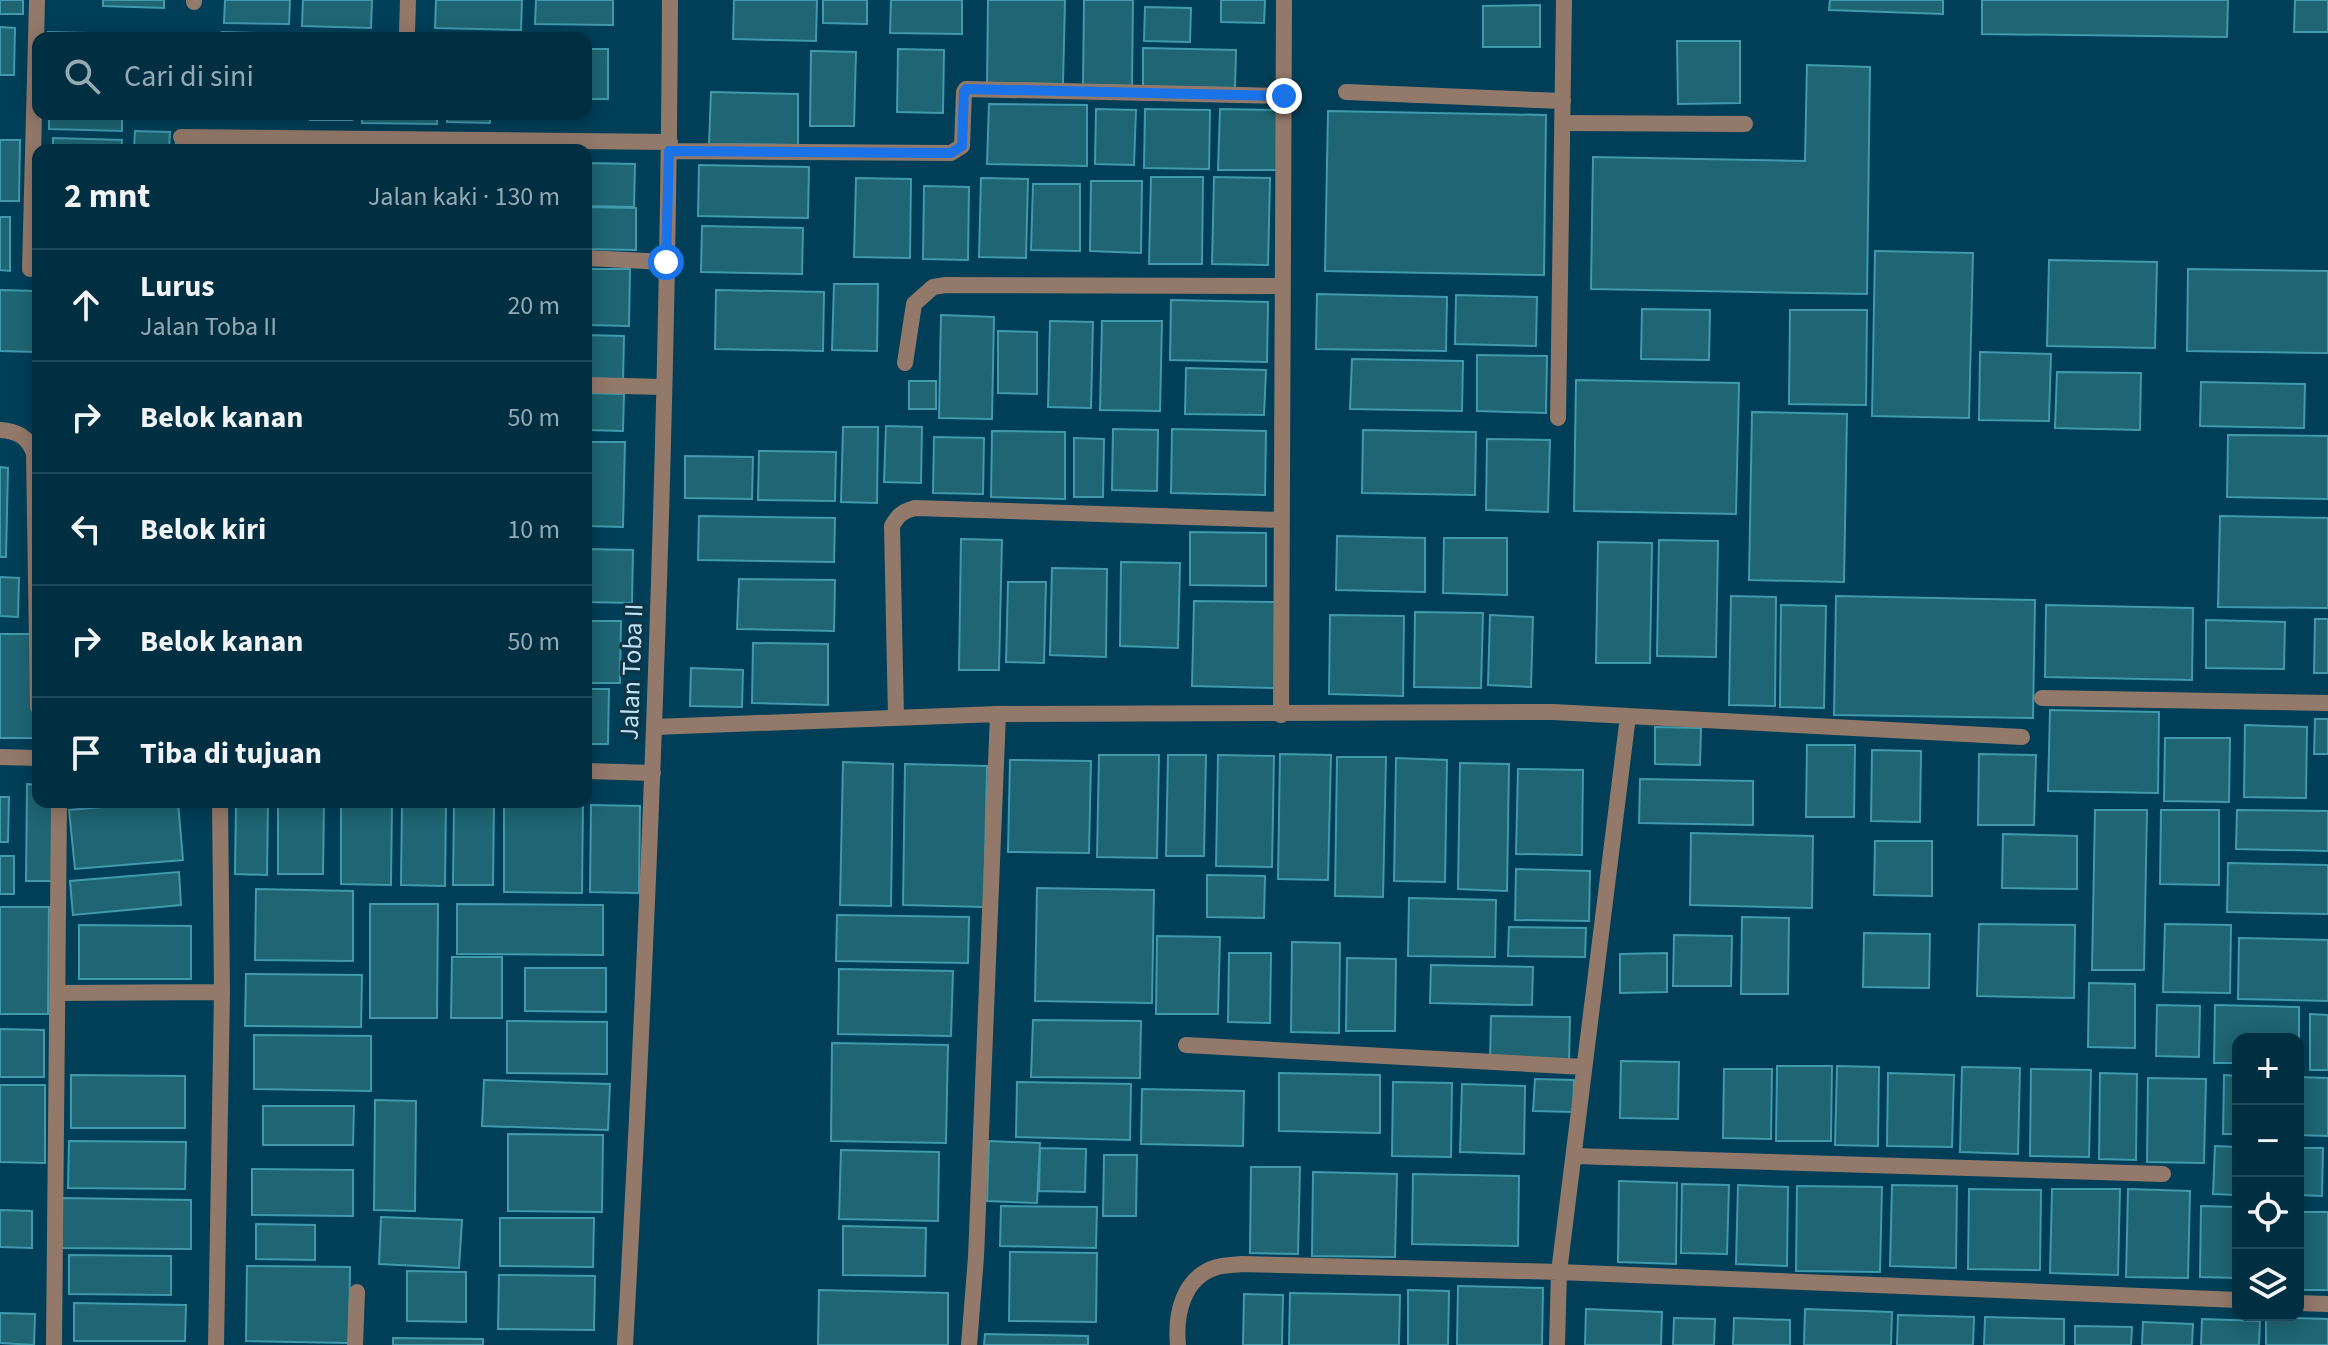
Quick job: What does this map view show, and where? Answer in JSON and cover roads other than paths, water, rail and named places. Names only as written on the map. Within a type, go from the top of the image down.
[{"type":"street","points":[[36,32],[37,0]]},
{"type":"street","points":[[407,32],[408,0]]},
{"type":"street","name":"Jalan Toba II","points":[[625,1345],[653,773],[670,0]]},
{"type":"street","points":[[1281,715],[1284,0]]},
{"type":"street","points":[[1558,418],[1564,0]]},
{"type":"street","points":[[592,145],[951,153],[962,146],[966,89],[1284,96]]},
{"type":"street","points":[[1346,92],[1563,101]]},
{"type":"street","points":[[33,144],[34,120]]},
{"type":"street","points":[[1563,123],[1745,124]]},
{"type":"street","points":[[181,137],[523,144]]},
{"type":"street","points":[[30,269],[32,192]]},
{"type":"street","points":[[592,258],[666,262]]},
{"type":"street","points":[[905,363],[914,304],[933,287],[1283,286]]},
{"type":"street","points":[[592,385],[663,387]]},
{"type":"street","points":[[0,430],[22,435],[32,448]]},
{"type":"street","points":[[896,718],[892,526],[897,516],[905,510],[931,508],[1282,520]]},
{"type":"street","points":[[2042,698],[2328,703]]},
{"type":"street","points":[[654,727],[998,714],[1553,712],[2022,737]]},
{"type":"street","points":[[969,1345],[976,1257],[998,714]]},
{"type":"street","points":[[1557,1345],[1559,1272],[1628,716]]},
{"type":"street","points":[[0,757],[32,758]]},
{"type":"street","points":[[592,771],[653,773]]},
{"type":"street","points":[[54,1345],[59,808]]},
{"type":"street","points":[[216,1345],[222,992],[220,808]]},
{"type":"street","points":[[58,993],[222,992]]},
{"type":"street","points":[[1186,1045],[1584,1067]]},
{"type":"street","points":[[1574,1156],[2163,1174]]},
{"type":"street","points":[[1178,1345],[1182,1299],[1193,1281],[1216,1268],[1242,1264],[1559,1272],[2232,1300]]},
{"type":"street","points":[[355,1345],[357,1292]]},
{"type":"street","points":[[2304,1303],[2328,1304]]}]
